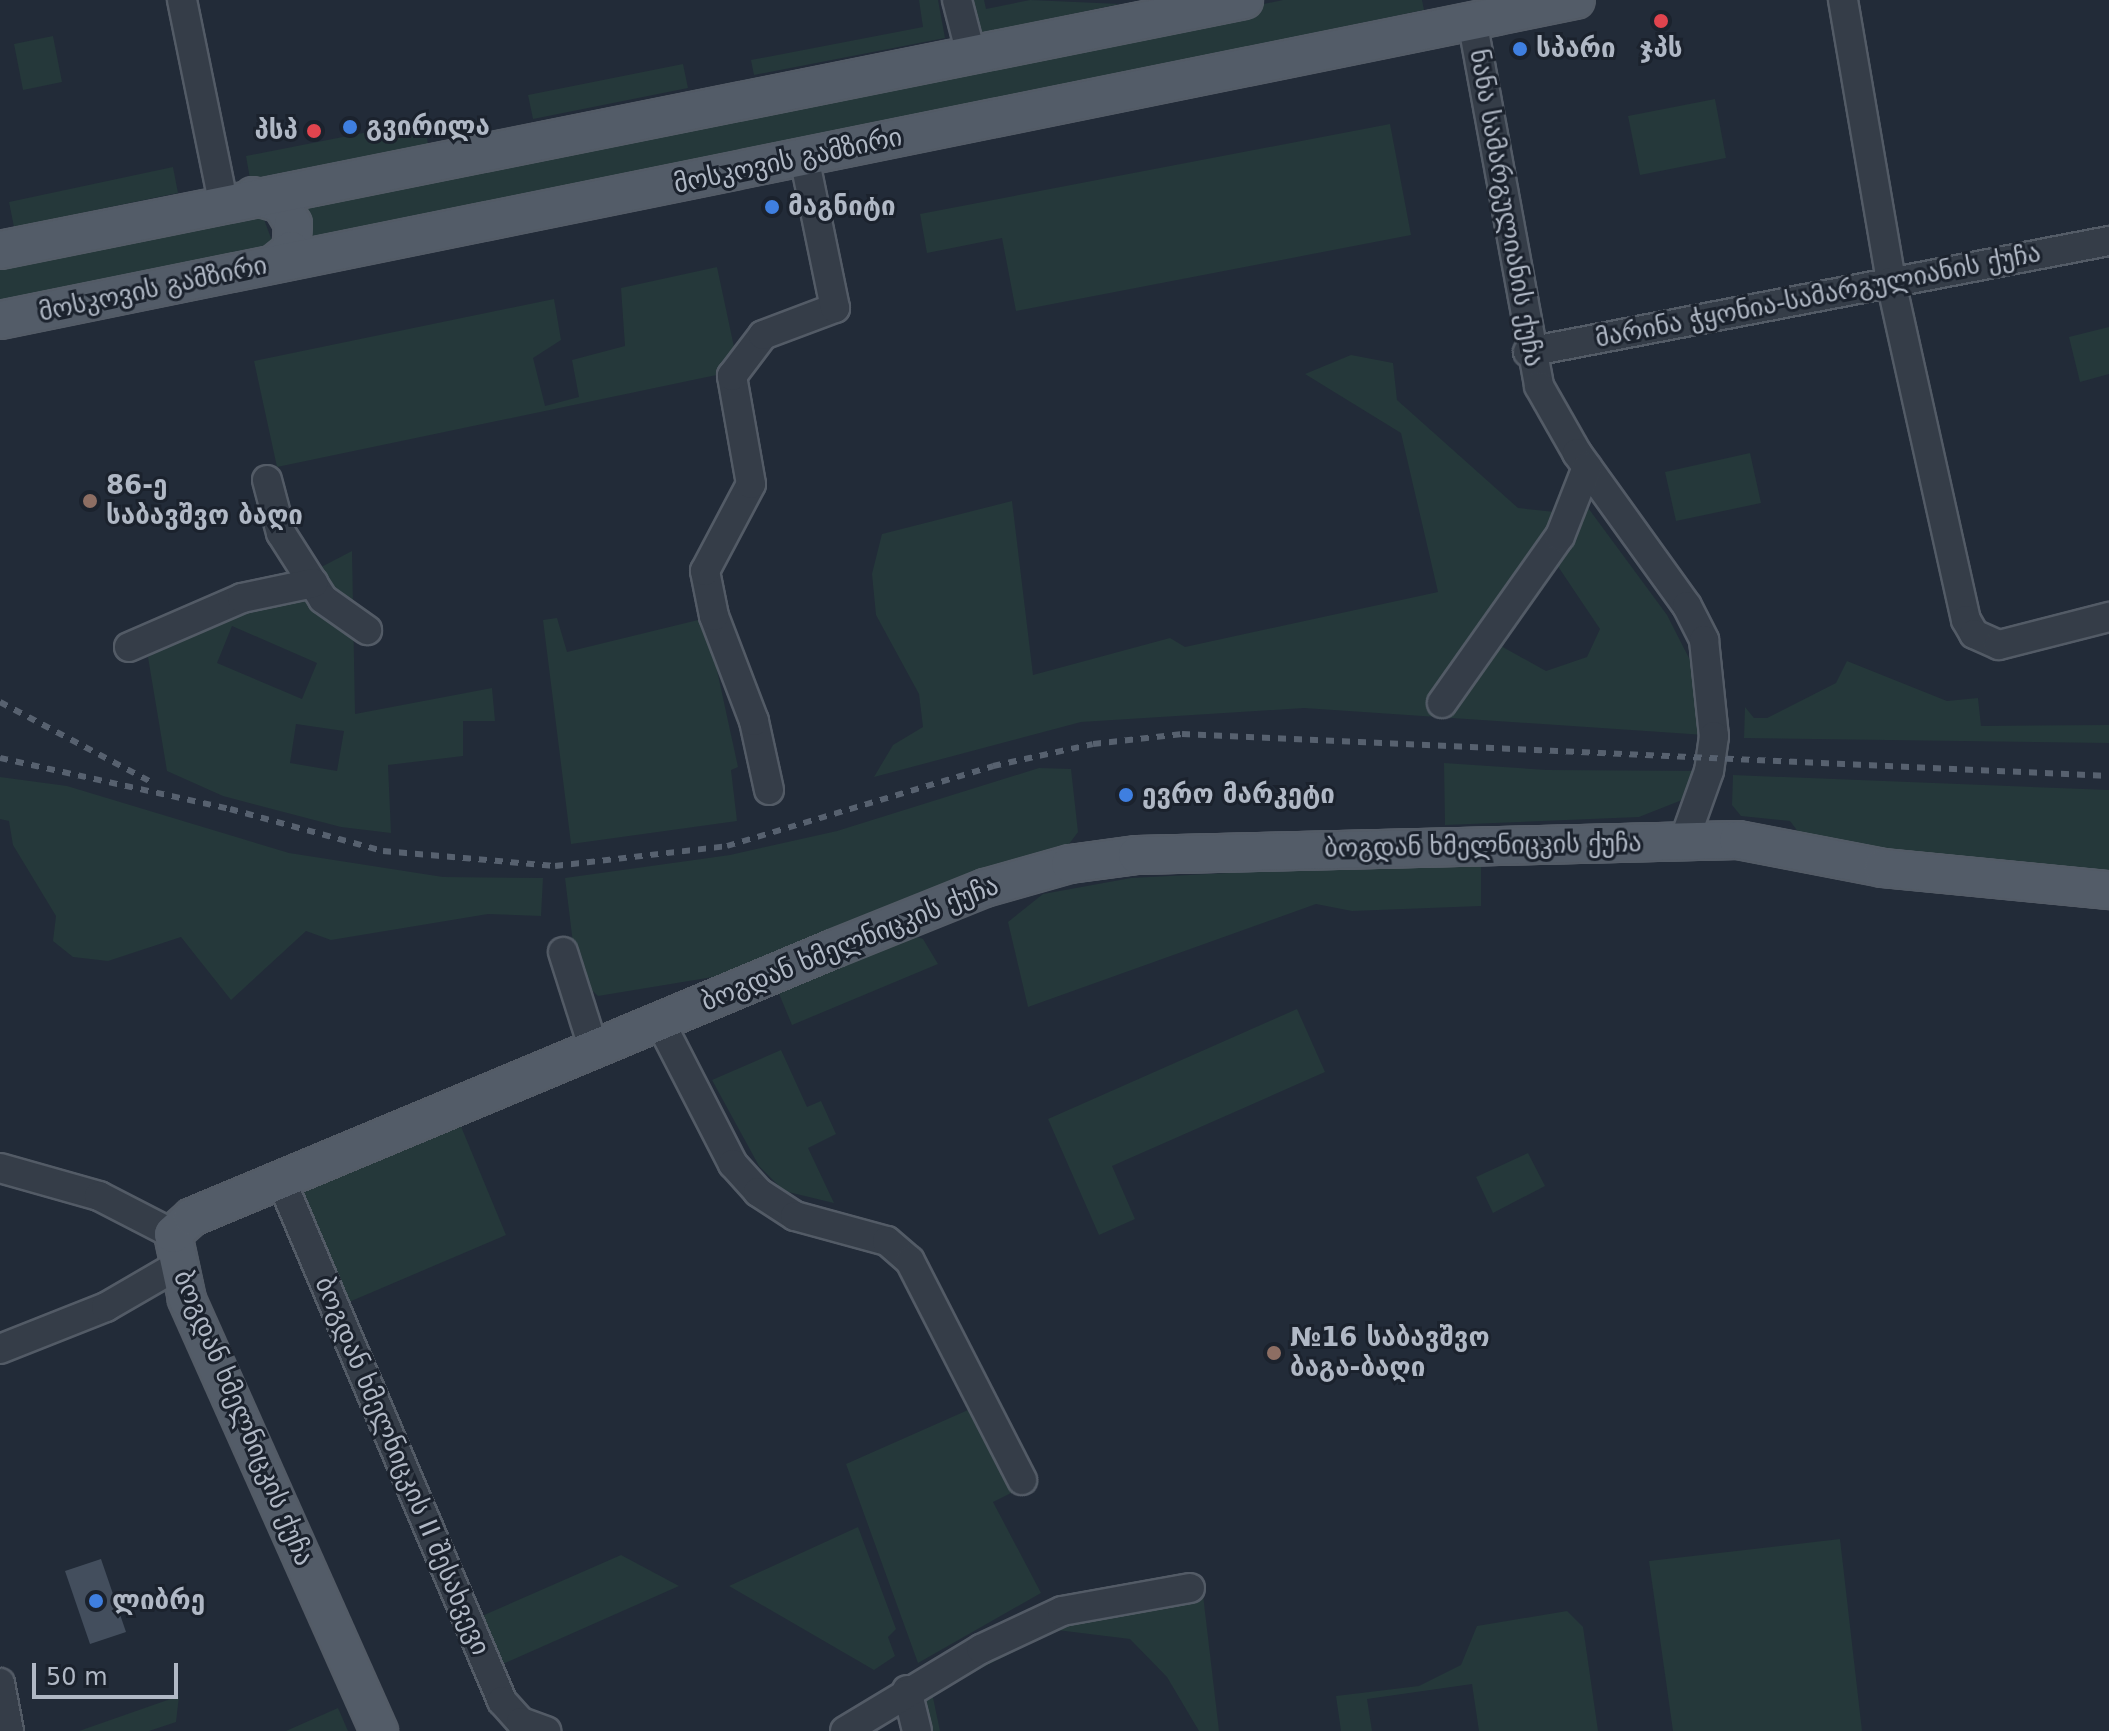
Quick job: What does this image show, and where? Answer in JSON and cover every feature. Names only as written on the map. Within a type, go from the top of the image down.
[{"type":"main road","points":[[2,241],[238,199],[1244,0]]},
{"type":"main road","name":"მოსკოვის გამზირი","points":[[0,320],[804,157],[1470,10],[1576,0]]},
{"type":"main road","points":[[238,199],[281,204],[293,224],[291,250],[275,263]]},
{"type":"main road","name":"ბოგდან ხმელნიცკის ქუჩა","points":[[379,1731],[174,1250],[192,1217],[985,888],[1070,864],[1137,855],[1738,840],[1883,868],[2109,890]]},
{"type":"street","points":[[182,0],[238,199]]},
{"type":"street","points":[[957,0],[971,54]]},
{"type":"street","points":[[1843,0],[1891,282],[1974,634],[1999,645],[2109,617]]},
{"type":"street","name":"ნანა სამარგულიანის ქუჩა","points":[[1470,10],[1504,172],[1528,352],[1547,404],[1587,467],[1687,606],[1704,640],[1714,736],[1709,771],[1684,841]]},
{"type":"street","points":[[769,790],[754,721],[714,616],[705,571],[751,484],[732,376],[763,335],[835,308],[804,157]]},
{"type":"street","name":"მარინა ჭყონია-სამარგულიანის ქუჩა","points":[[1528,352],[2109,241]]},
{"type":"street","points":[[1442,703],[1560,536],[1587,467]]},
{"type":"street","points":[[267,480],[281,533],[313,583],[351,624],[367,630]]},
{"type":"street","points":[[129,647],[242,598],[313,583]]},
{"type":"street","points":[[563,952],[594,1050]]},
{"type":"street","points":[[660,1022],[733,1164],[758,1192],[795,1216],[887,1241],[910,1261],[1022,1480]]},
{"type":"street","points":[[0,1168],[99,1196],[174,1250],[106,1307],[0,1349]]},
{"type":"street","name":"ბოგდან ხმელნიცკის II შესახვევი","points":[[281,1180],[502,1701],[521,1722],[546,1731]]},
{"type":"street","points":[[845,1731],[907,1690],[1062,1611],[1190,1588]]},
{"type":"street","points":[[0,1683],[9,1731]]},
{"type":"street","points":[[907,1690],[917,1731]]},
{"type":"shaded area","points":[[919,0],[938,0],[945,38],[754,75],[751,60],[923,27]]},
{"type":"shaded area","points":[[969,0],[984,0],[986,9],[1030,0],[1120,4],[976,34]]},
{"type":"shaded area","points":[[1283,0],[1422,0],[1424,10],[314,240],[304,212],[308,204]]},
{"type":"shaded area","points":[[53,36],[62,82],[23,90],[14,44]]},
{"type":"shaded area","points":[[683,64],[688,88],[533,119],[528,95]]},
{"type":"shaded area","points":[[1715,99],[1726,158],[1640,175],[1628,116]]},
{"type":"shaded area","points":[[424,121],[428,144],[250,179],[246,156]]},
{"type":"shaded area","points":[[1390,124],[1411,235],[1016,311],[1002,238],[927,253],[920,214]]},
{"type":"shaded area","points":[[173,167],[178,193],[14,227],[9,202]]},
{"type":"shaded area","points":[[262,214],[275,249],[0,311],[0,267]]},
{"type":"shaded area","points":[[717,267],[737,361],[726,373],[277,467],[254,361],[554,299],[561,340],[533,358],[545,406],[579,397],[572,360],[625,346],[621,288]]},
{"type":"shaded area","points":[[2109,327],[2109,374],[2080,382],[2069,337]]},
{"type":"shaded area","points":[[1351,355],[1393,363],[1397,400],[1518,508],[1565,513],[1483,636],[1546,671],[1587,657],[1600,629],[1553,559],[1583,501],[1667,615],[1693,666],[1705,735],[1304,708],[1081,722],[874,777],[893,745],[923,727],[919,694],[876,615],[872,574],[882,534],[1012,501],[1033,675],[1170,638],[1185,647],[1438,592],[1401,433],[1305,374]]},
{"type":"shaded area","points":[[1750,453],[1761,503],[1676,521],[1665,472]]},
{"type":"shaded area","points":[[352,551],[355,714],[492,688],[495,721],[463,721],[463,756],[388,765],[391,833],[341,827],[223,796],[167,771],[148,657]],"holes":[[[232,626],[317,663],[302,699],[217,663]],[[296,724],[344,731],[337,771],[290,763]]]},
{"type":"shaded area","points":[[557,618],[567,652],[698,620],[715,661],[738,767],[731,770],[737,821],[571,844],[543,620]]},
{"type":"shaded area","points":[[1847,661],[1947,701],[1978,698],[1981,726],[2109,725],[2109,743],[1744,738],[1745,707],[1754,718],[1767,718],[1836,683]]},
{"type":"shaded area","points":[[1444,763],[1547,770],[1703,771],[1687,798],[1639,817],[1445,825]]},
{"type":"shaded area","points":[[1039,768],[1071,769],[1078,832],[1069,844],[1000,864],[725,975],[598,996],[577,976],[565,878],[730,855],[837,831]]},
{"type":"shaded area","points":[[1733,775],[2109,790],[2109,875],[1805,841],[1790,821],[1741,816],[1732,805]]},
{"type":"shaded area","points":[[0,777],[67,786],[289,853],[443,877],[543,878],[541,916],[488,914],[331,940],[306,931],[231,1000],[181,937],[108,961],[73,957],[53,941],[56,916],[13,845],[9,821],[0,819]]},
{"type":"shaded area","points":[[1481,860],[1481,906],[1352,911],[1316,904],[1028,1007],[1008,922],[1043,894],[1131,878]]},
{"type":"shaded area","points":[[911,935],[923,939],[938,964],[792,1025],[777,989]]},
{"type":"shaded area","points":[[1297,1009],[1325,1072],[1112,1166],[1135,1219],[1099,1235],[1048,1119]]},
{"type":"shaded area","points":[[781,1050],[807,1107],[821,1101],[836,1134],[808,1148],[834,1203],[784,1191],[759,1166],[712,1080]]},
{"type":"shaded area","points":[[460,1124],[506,1235],[342,1305],[295,1194]]},
{"type":"shaded area","points":[[1528,1153],[1545,1186],[1493,1213],[1476,1177]]},
{"type":"shaded area","points":[[968,1410],[1013,1492],[993,1502],[1041,1593],[918,1663],[846,1464]]},
{"type":"shaded area","points":[[858,1527],[896,1629],[888,1637],[895,1656],[874,1670],[729,1586]]},
{"type":"shaded area","points":[[1840,1539],[1862,1731],[1673,1731],[1649,1561]]},
{"type":"shaded area","points":[[621,1555],[679,1586],[496,1667],[475,1619]]},
{"type":"shaded area","points":[[1203,1595],[1219,1731],[1199,1731],[1167,1677],[1130,1639],[1057,1630],[932,1693],[940,1731],[930,1731],[925,1688],[1067,1617]]},
{"type":"shaded area","points":[[1567,1611],[1583,1627],[1598,1731],[1479,1731],[1472,1684],[1367,1699],[1372,1731],[1341,1731],[1336,1696],[1419,1686],[1461,1665],[1477,1626]]},
{"type":"shaded area","points":[[179,1696],[176,1722],[149,1731],[79,1731]]},
{"type":"shaded area","points":[[338,1708],[348,1731],[286,1731]]},
{"type":"building","name":"ლიბრე","points":[[101,1559],[126,1632],[90,1644],[65,1571]]},
{"type":"railway","points":[[0,702],[153,783]]},
{"type":"railway","points":[[0,758],[230,809],[383,851],[555,866],[727,846],[993,766],[1093,744],[1182,734],[2109,776]]},
{"type":"place","name":"ჯპს","points":[[1661,21]]},
{"type":"place","name":"სპარი","points":[[1520,49]]},
{"type":"place","name":"გვირილა","points":[[350,127]]},
{"type":"place","name":"პსპ","points":[[314,131]]},
{"type":"place","name":"მაგნიტი","points":[[772,207]]},
{"type":"place","name":"86-ე საბავშვო ბაღი","points":[[90,501]]},
{"type":"place","name":"ევრო მარკეტი","points":[[1126,795]]},
{"type":"place","name":"№16 საბავშვო ბაგა-ბაღი","points":[[1274,1353]]},
{"type":"place","name":"ლიბრე","points":[[96,1601]]}]
